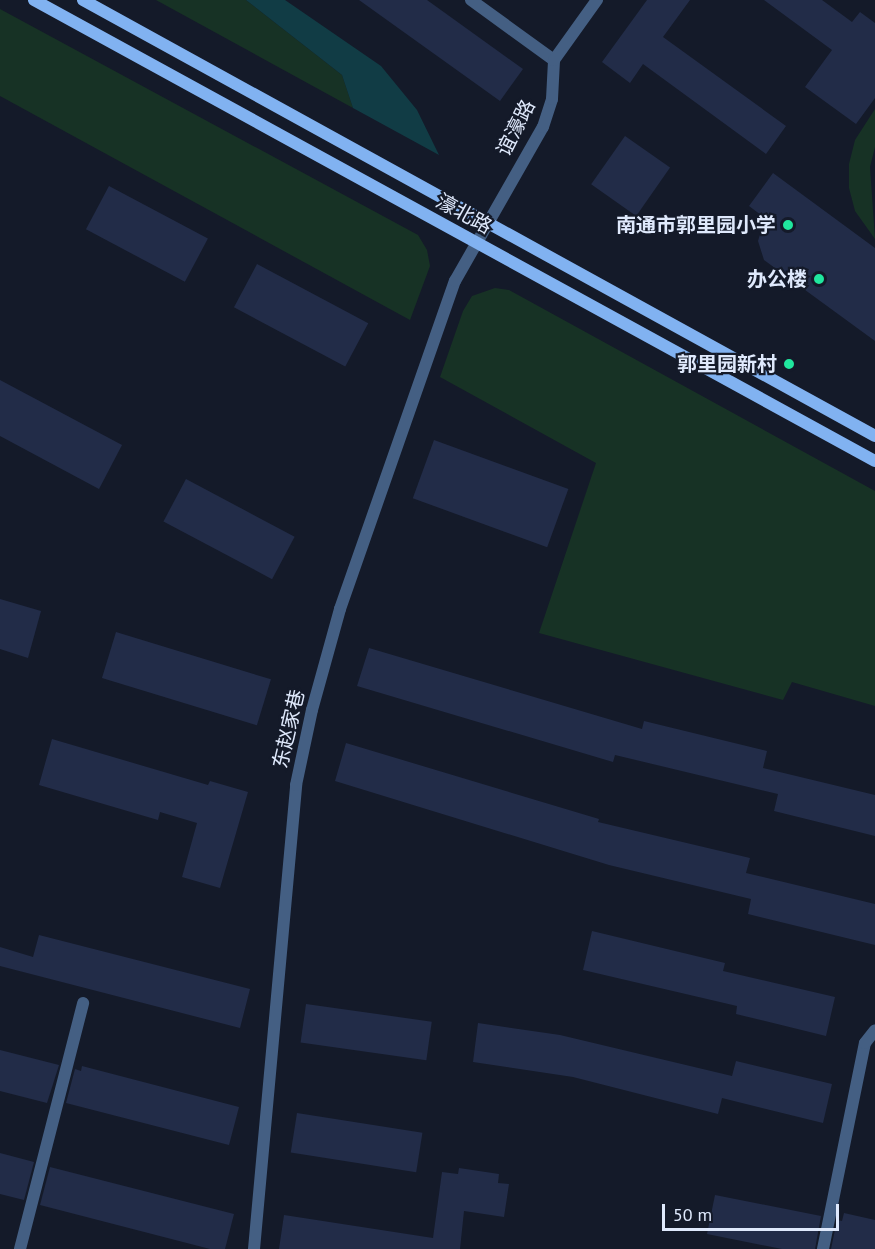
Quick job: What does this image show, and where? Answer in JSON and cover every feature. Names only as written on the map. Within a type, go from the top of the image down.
[{"type":"street","name":"濠北路","points":[[34,0],[875,461]]},
{"type":"street","name":"濠北路","points":[[83,0],[486,225],[875,436]]},
{"type":"street","points":[[471,0],[554,60],[597,0]]},
{"type":"street","name":"谊濠路","points":[[476,243],[543,126],[552,99],[554,60]]},
{"type":"street","name":"东赵家巷","points":[[254,1249],[296,785],[304,742],[340,609],[455,281],[476,243]]},
{"type":"street","points":[[20,1249],[83,1003]]},
{"type":"street","points":[[823,1249],[865,1043],[875,1030]]},
{"type":"shaded area","points":[[156,0],[246,0],[342,75],[353,108]]},
{"type":"shaded area","points":[[246,0],[285,0],[381,66],[417,110],[439,155],[353,108],[342,75]]},
{"type":"shaded area","points":[[0,9],[418,235],[427,250],[430,266],[410,320],[0,96]]},
{"type":"shaded area","points":[[875,109],[875,147],[870,167],[875,239],[855,211],[849,188],[849,164],[855,140]]},
{"type":"shaded area","points":[[495,288],[509,290],[875,491],[875,706],[792,682],[783,700],[539,633],[596,463],[440,377],[463,311],[472,296]]},
{"type":"building","points":[[359,0],[427,0],[523,69],[500,101]]},
{"type":"building","points":[[647,0],[690,0],[663,37],[786,126],[766,154],[643,64],[630,83],[602,62]]},
{"type":"building","points":[[764,0],[822,0],[852,22],[860,12],[875,23],[875,98],[856,124],[805,87],[832,50]]},
{"type":"building","points":[[625,136],[670,168],[636,216],[591,184]]},
{"type":"building","points":[[773,173],[875,248],[875,341],[764,260],[758,241],[765,218],[749,206]]},
{"type":"building","points":[[109,186],[208,239],[185,282],[86,229]]},
{"type":"building","points":[[257,264],[368,323],[345,366],[234,307]]},
{"type":"building","points":[[0,380],[122,445],[99,489],[0,436]]},
{"type":"building","points":[[434,440],[568,489],[547,547],[413,498]]},
{"type":"building","points":[[186,479],[295,537],[272,579],[163,521]]},
{"type":"building","points":[[0,599],[41,611],[28,658],[0,649]]},
{"type":"building","points":[[116,632],[271,679],[257,725],[102,678]]},
{"type":"building","points":[[369,648],[642,729],[644,721],[767,751],[763,768],[875,795],[875,836],[774,811],[778,794],[615,755],[613,762],[357,686]]},
{"type":"building","points":[[52,739],[208,785],[210,781],[248,792],[220,888],[182,877],[197,823],[160,812],[158,820],[39,785]]},
{"type":"building","points":[[346,743],[599,819],[598,822],[750,858],[746,873],[875,904],[875,945],[748,914],[751,899],[609,865],[335,781]]},
{"type":"building","points":[[592,931],[725,963],[723,971],[835,997],[826,1036],[736,1014],[737,1006],[583,970]]},
{"type":"building","points":[[39,935],[250,989],[240,1028],[0,966],[0,947],[33,957]]},
{"type":"building","points":[[306,1004],[432,1022],[426,1060],[301,1043]]},
{"type":"building","points":[[478,1023],[560,1035],[732,1076],[736,1061],[832,1084],[823,1123],[722,1098],[718,1114],[573,1077],[473,1062]]},
{"type":"building","points":[[0,1050],[59,1065],[47,1103],[0,1091]]},
{"type":"building","points":[[82,1066],[239,1107],[229,1145],[66,1103],[75,1069],[81,1071]]},
{"type":"building","points":[[297,1113],[422,1133],[416,1172],[291,1153]]},
{"type":"building","points":[[0,1153],[34,1162],[24,1200],[0,1194]]},
{"type":"building","points":[[50,1167],[234,1214],[225,1249],[210,1249],[40,1205]]},
{"type":"building","points":[[459,1168],[499,1174],[498,1183],[509,1184],[504,1217],[464,1211],[460,1249],[279,1249],[284,1215],[433,1238],[442,1172],[458,1174]]},
{"type":"building","points":[[715,1195],[821,1216],[815,1249],[782,1249],[707,1234]]},
{"type":"building","points":[[844,1213],[875,1220],[875,1249],[831,1249],[837,1220],[842,1221]]},
{"type":"place","name":"南通市郭里园小学","points":[[788,225]]},
{"type":"place","name":"办公楼","points":[[819,279]]},
{"type":"place","name":"郭里园新村","points":[[789,364]]}]
